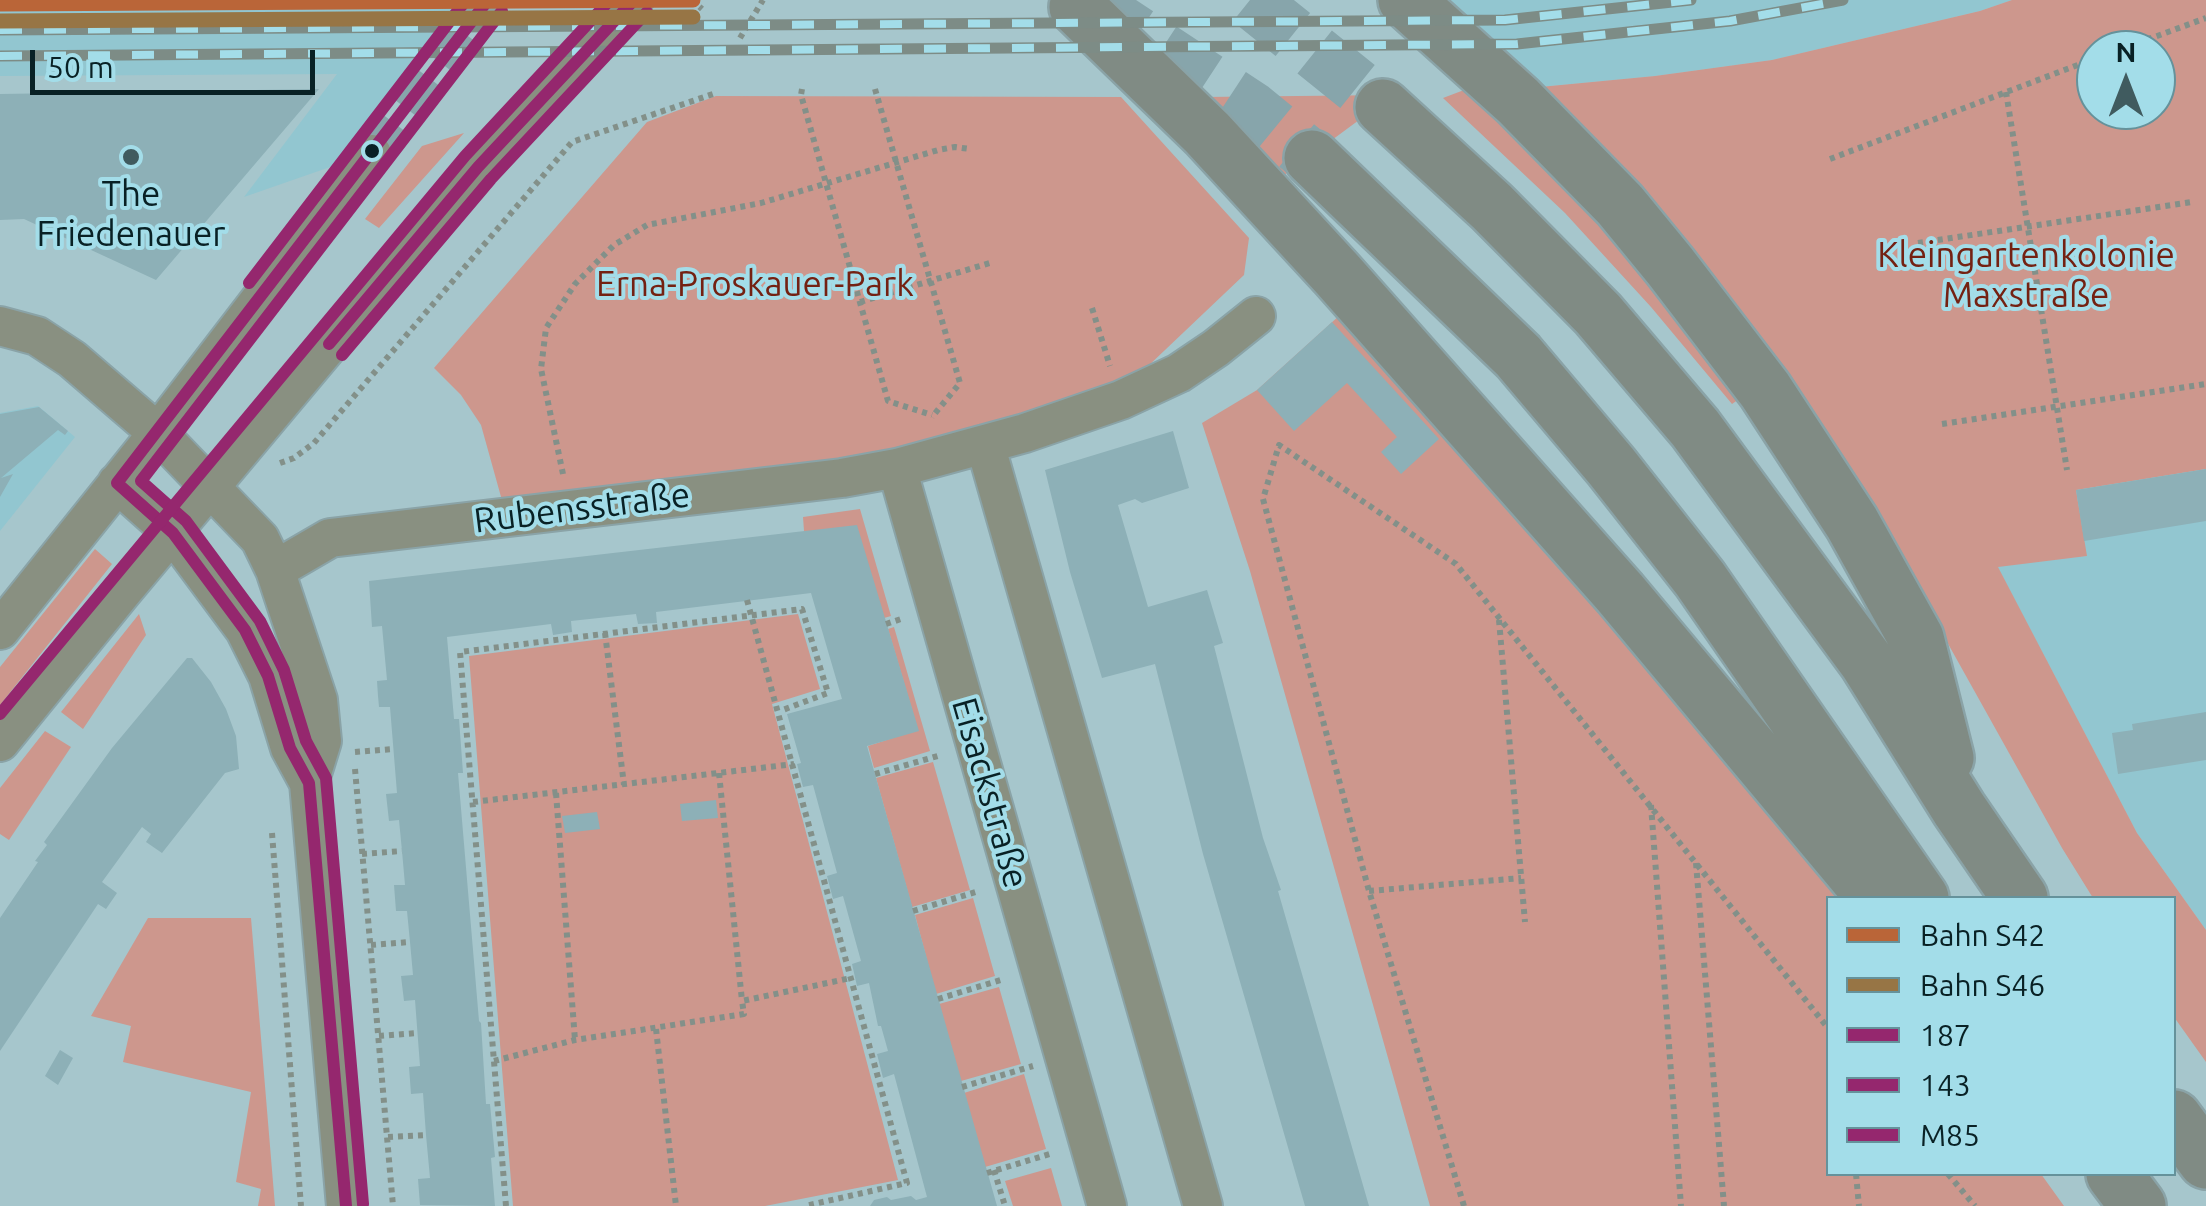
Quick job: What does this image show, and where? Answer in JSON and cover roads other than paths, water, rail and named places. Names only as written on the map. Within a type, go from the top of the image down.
[{"type":"highway","points":[[1406,0],[1518,101],[1606,191],[1670,266],[1765,390],[1852,523],[1916,638],[1959,809]]},
{"type":"highway","points":[[1077,7],[1207,133],[1337,274],[1620,593],[1873,896]]},
{"type":"highway","points":[[1384,107],[1492,207],[1598,314],[1694,428],[1867,662],[2019,896]]},
{"type":"highway","points":[[1312,158],[1518,356],[1611,466],[1700,579],[1920,896]]},
{"type":"highway","points":[[2176,1121],[2206,1160]]},
{"type":"highway","points":[[2116,1176],[2138,1206]]},
{"type":"street","points":[[0,742],[478,167],[634,0]]},
{"type":"street","points":[[0,630],[158,433],[372,154]]},
{"type":"street","points":[[897,468],[1122,400],[1178,372],[1256,316]]},
{"type":"street","points":[[0,326],[36,336],[72,359],[158,433],[260,539],[275,570],[318,700],[322,741],[309,783],[346,1206]]},
{"type":"street","points":[[984,444],[1204,1206]]},
{"type":"street","name":"Rubensstraße","points":[[275,570],[330,538],[842,478],[897,468]]},
{"type":"street","name":"Eisackstraße","points":[[897,468],[1108,1206]]},
{"type":"street","points":[[117,483],[173,533],[245,630],[268,676],[290,748],[309,783]]},
{"type":"tunnel","points":[[372,154],[488,0]]},
{"type":"tunnel","points":[[1250,0],[1383,107]]},
{"type":"tunnel","points":[[1092,4],[1252,109],[1312,158]]},
{"type":"railway","points":[[0,30],[1505,20],[1691,0]]},
{"type":"railway","points":[[0,56],[1517,44],[1730,21],[1843,0]]},
{"type":"rail line","name":"S42","points":[[0,4],[693,0]]},
{"type":"rail line","name":"S46","points":[[0,21],[693,17]]},
{"type":"place","name":"The Friedenauer","points":[[131,157]]},
{"type":"park label","name":"Kleingartenkolonie Maxstraße","points":[[2026,275]]},
{"type":"park label","name":"Erna-Proskauer-Park","points":[[755,284]]}]
